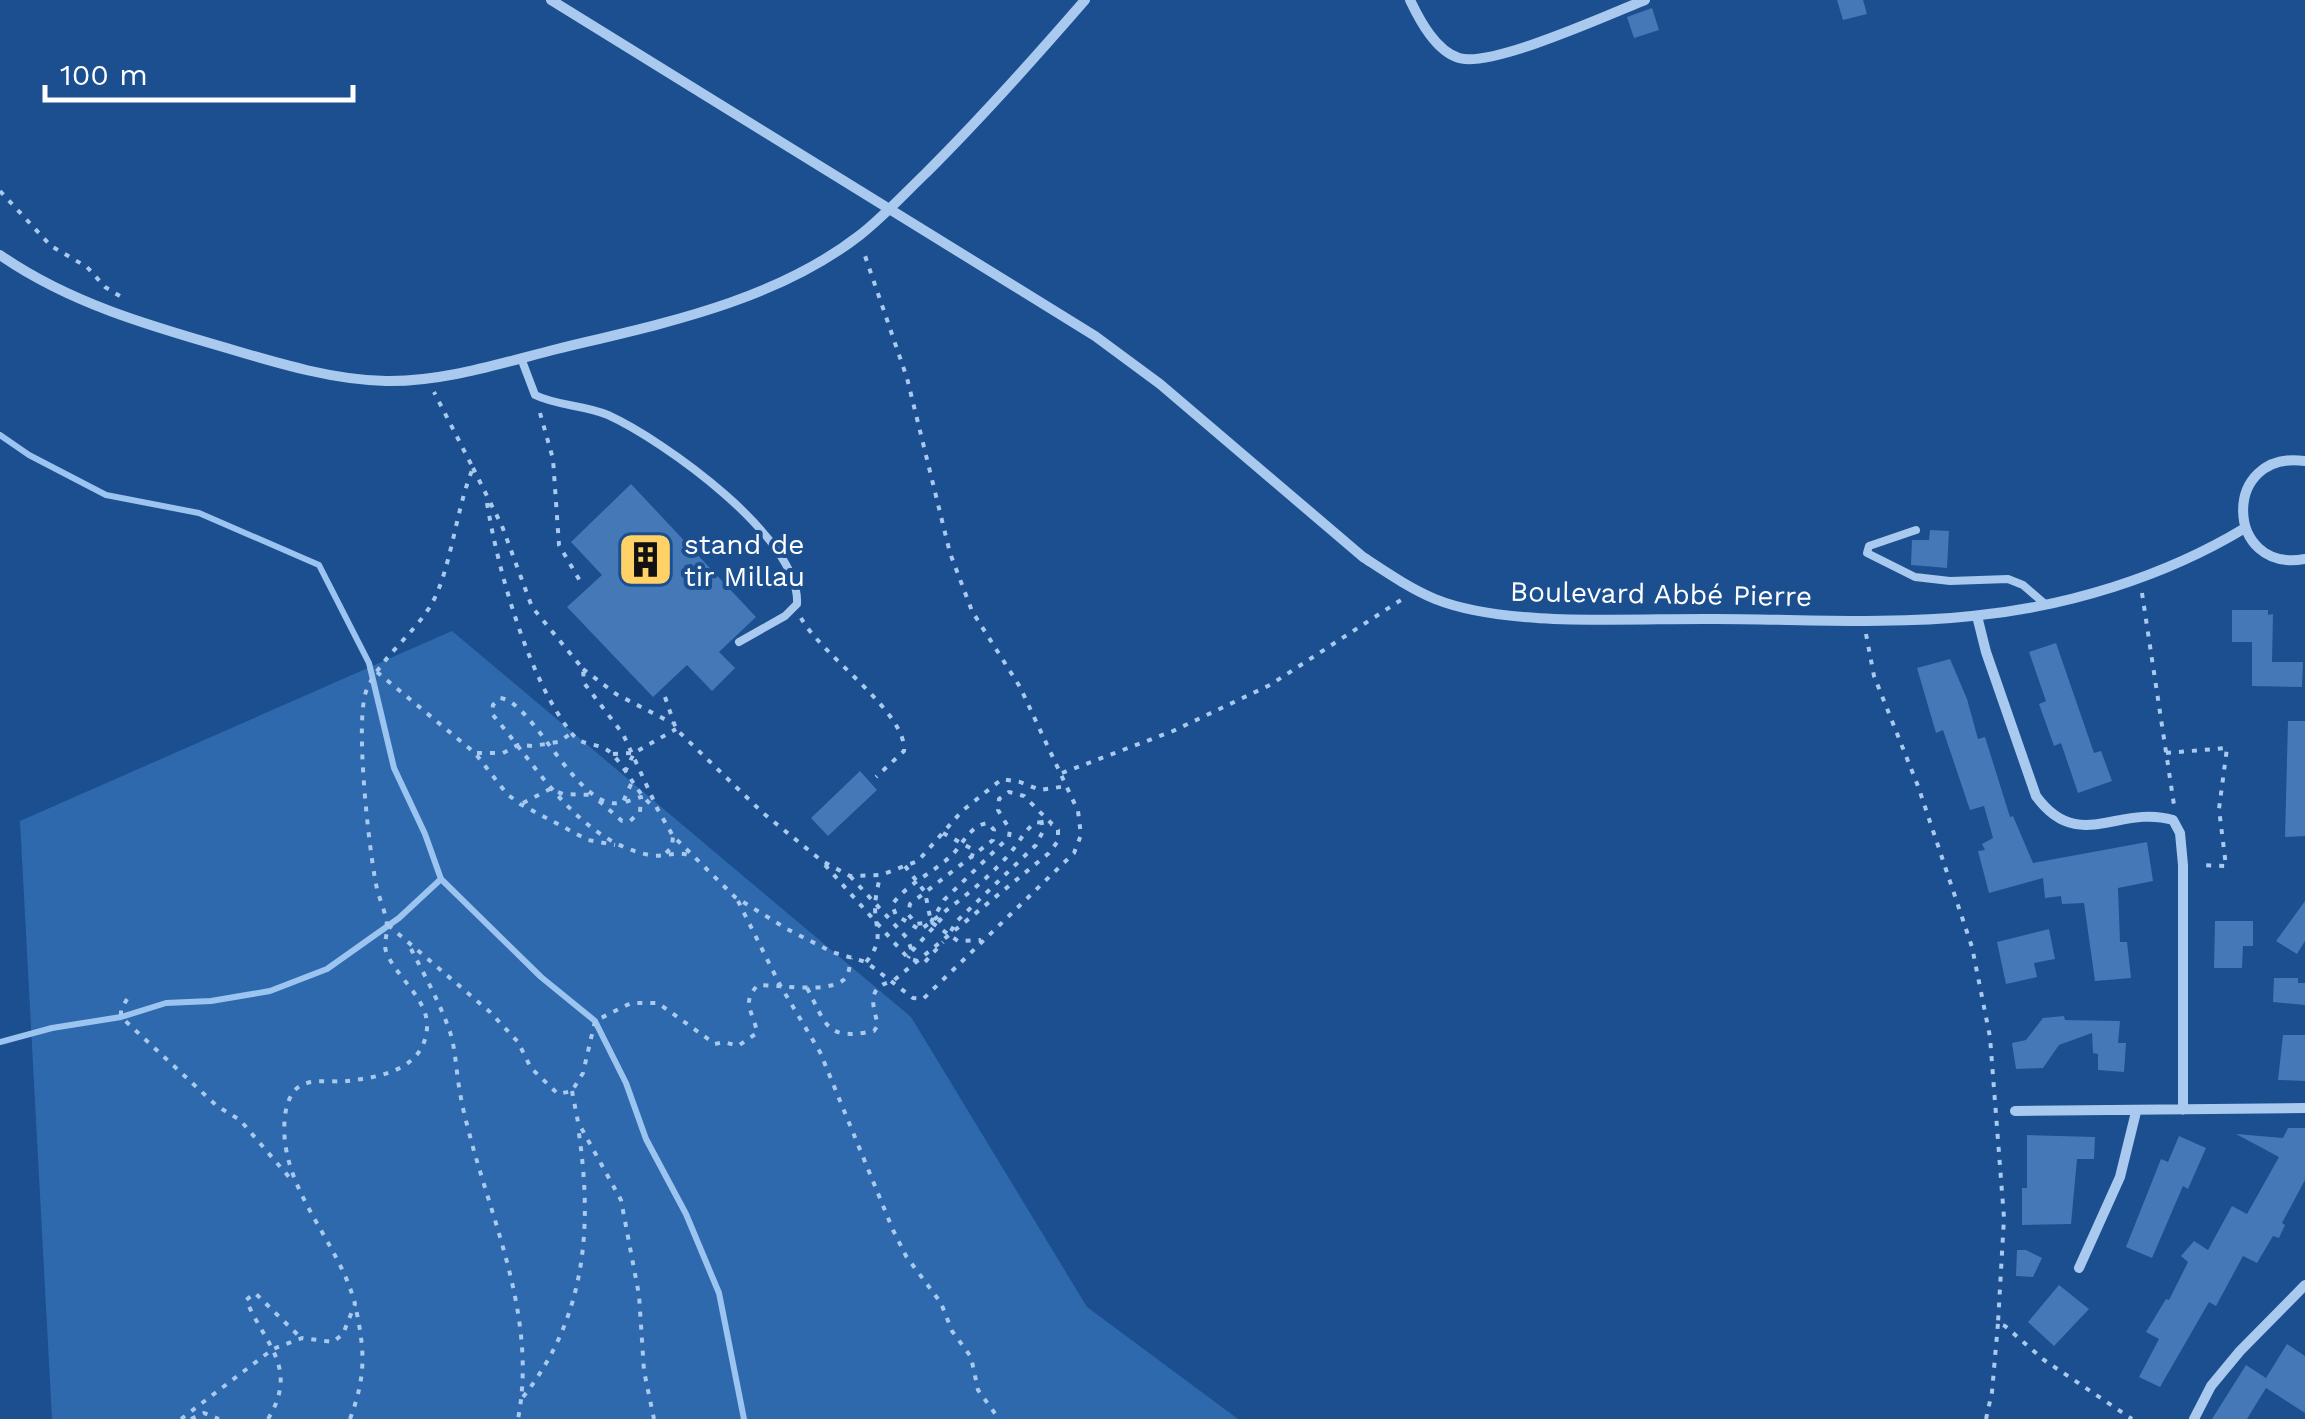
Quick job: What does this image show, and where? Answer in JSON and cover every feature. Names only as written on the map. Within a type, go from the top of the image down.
[{"type":"street","name":"Boulevard Abbé Pierre","points":[[552,0],[1129,359],[1334,534],[1417,590],[1458,606],[1516,616],[1977,616],[2045,604],[2140,578],[2213,547],[2245,528]]},
{"type":"street","points":[[0,255],[85,301],[146,324],[338,376],[384,381],[428,379],[521,358],[675,320],[802,272],[858,236],[888,210],[997,102],[1085,0]]},
{"type":"street","points":[[1410,0],[1444,51],[1463,60],[1492,57],[1646,0]]},
{"type":"street","points":[[2305,462],[2276,462],[2250,482],[2244,496],[2245,528],[2252,542],[2278,559],[2305,559]]},
{"type":"street","points":[[1977,616],[2036,796],[2048,812],[2064,823],[2083,826],[2155,815],[2173,820],[2180,833],[2183,1110]]},
{"type":"street","points":[[2015,1111],[2305,1108]]},
{"type":"street","points":[[2078,1268],[2120,1178],[2136,1112]]},
{"type":"street","points":[[2194,1419],[2211,1386],[2305,1285]]},
{"type":"lane","points":[[521,358],[535,395],[605,414],[655,440],[705,474],[784,562],[798,586],[797,604],[785,616],[739,642]]},
{"type":"lane","points":[[1916,530],[1869,546],[1866,553],[1915,577],[1950,581],[2008,579],[2023,584],[2045,604]]},
{"type":"path","points":[[0,191],[51,246],[87,266],[105,287],[130,302],[146,324]]},
{"type":"path","points":[[583,670],[584,683],[613,718],[634,753],[658,810],[691,856],[735,897],[786,929],[866,962],[913,998],[923,999],[1074,853],[1081,835],[1078,812],[1020,688],[972,612],[950,554],[906,378],[858,236]]},
{"type":"path","points":[[428,379],[502,526],[532,607],[583,670],[616,694],[672,722]]},
{"type":"path","points":[[535,395],[553,460],[559,545],[580,581]]},
{"type":"path","points":[[292,1180],[284,1144],[288,1101],[296,1089],[308,1082],[347,1081],[402,1068],[414,1059],[424,1041],[428,1023],[420,1004],[383,946],[388,925],[368,846],[364,692],[432,603],[473,468]]},
{"type":"path","points":[[486,498],[517,620],[548,693],[572,734],[586,744],[600,744],[613,754],[641,797],[658,810]]},
{"type":"path","points":[[2140,578],[2175,797],[2173,820]]},
{"type":"path","points":[[1061,773],[1173,731],[1270,684],[1417,590]]},
{"type":"path","points":[[797,604],[802,621],[824,648],[898,722],[905,738],[904,750],[876,777]]},
{"type":"path","points":[[1865,619],[1874,676],[1918,786],[1972,947],[1990,1037],[2004,1218],[1992,1392],[1986,1419]]},
{"type":"path","points":[[377,672],[474,753],[520,804],[588,840],[663,856],[678,852],[691,856]]},
{"type":"path","points":[[664,697],[676,729],[763,812],[822,861],[916,963],[924,963],[950,933],[1049,852],[1058,840],[1058,830],[1024,796],[1009,792],[999,799],[998,810],[1010,830],[1009,837],[944,900],[934,923],[920,930],[896,915]]},
{"type":"path","points":[[621,846],[578,816],[550,789],[492,714],[492,704],[500,698],[516,704],[544,743],[622,822],[630,821],[640,812],[641,797]]},
{"type":"path","points":[[613,754],[634,753],[676,729]]},
{"type":"path","points":[[474,753],[503,753],[518,745],[558,742],[572,734]]},
{"type":"path","points":[[2166,754],[2226,748],[2219,808],[2226,866],[2183,865]]},
{"type":"path","points":[[625,773],[634,753]]},
{"type":"path","points":[[850,876],[880,875],[918,862],[985,790],[1002,780],[1040,790],[1067,786]]},
{"type":"path","points":[[623,802],[631,784]]},
{"type":"path","points":[[520,804],[550,789],[563,794],[594,795]]},
{"type":"path","points":[[600,801],[616,805],[641,797]]},
{"type":"path","points":[[950,933],[956,922],[1036,845],[1043,832],[1040,812]]},
{"type":"path","points":[[908,958],[934,923],[1010,852],[1026,829],[1042,821],[1052,824]]},
{"type":"path","points":[[912,951],[892,905],[980,824],[988,823],[994,830],[994,840],[910,904],[908,914],[916,924],[934,923],[958,941],[986,938]]},
{"type":"path","points":[[943,833],[974,850],[971,859]]},
{"type":"path","points":[[663,856],[672,847],[673,836]]},
{"type":"path","points":[[822,861],[850,876],[906,938]]},
{"type":"path","points":[[906,866],[925,892],[934,923]]},
{"type":"path","points":[[866,962],[876,949],[874,906],[880,875]]},
{"type":"path","points":[[735,897],[820,1052],[892,1230],[941,1303],[952,1331],[970,1357],[978,1390],[1000,1419]]},
{"type":"path","points":[[388,925],[490,1012],[518,1042],[531,1068],[558,1094],[572,1091],[584,1073],[596,1021],[631,1003],[658,1002],[715,1044],[738,1046],[757,1032],[746,1007],[758,986],[808,988],[841,983],[848,975],[851,957]]},
{"type":"path","points":[[408,945],[434,992],[451,1035],[474,1149],[512,1277],[522,1344],[518,1419]]},
{"type":"path","points":[[808,988],[822,1024],[835,1032],[855,1036],[874,1032],[878,1025],[872,993],[916,963]]},
{"type":"path","points":[[128,999],[121,1010],[122,1017],[217,1106],[240,1120],[292,1180],[337,1254],[365,1351],[364,1374],[350,1419]]},
{"type":"path","points":[[522,1399],[544,1370],[565,1326],[584,1255],[587,1184],[572,1091]]},
{"type":"path","points":[[578,1122],[621,1200],[639,1295],[644,1371],[654,1419]]},
{"type":"path","points":[[268,1419],[280,1400],[282,1383],[273,1349],[246,1300],[255,1294],[302,1338]]},
{"type":"path","points":[[180,1419],[273,1349],[302,1338],[333,1342],[343,1334],[354,1304]]},
{"type":"path","points":[[1998,1323],[2044,1360],[2132,1419]]},
{"type":"path","points":[[190,1419],[204,1413],[219,1419]]},
{"type":"shaded area","points":[[452,631],[911,1017],[1087,1307],[1238,1419],[52,1419],[20,821]]},
{"type":"building","points":[[1837,0],[1863,0],[1867,14],[1843,20]]},
{"type":"building","points":[[1652,8],[1659,30],[1634,38],[1627,17]]},
{"type":"building","points":[[631,484],[756,617],[719,652],[735,668],[712,691],[687,665],[653,697],[567,607],[602,575],[571,542]]},
{"type":"building","points":[[1930,530],[1949,531],[1947,568],[1911,565],[1912,540],[1929,540]]},
{"type":"building","points":[[2232,610],[2268,610],[2268,615],[2273,614],[2272,662],[2303,662],[2302,687],[2252,686],[2252,642],[2232,642]]},
{"type":"building","points":[[2056,643],[2094,753],[2101,751],[2112,781],[2078,793],[2061,743],[2054,746],[2039,704],[2046,701],[2029,652]]},
{"type":"building","points":[[1950,659],[1978,739],[1985,737],[2010,817],[2013,816],[2033,863],[2147,842],[2153,881],[2118,888],[2120,942],[2127,942],[2131,978],[2095,981],[2084,903],[2062,904],[2061,896],[2045,898],[2043,878],[1989,893],[1978,851],[1985,850],[1982,844],[1993,838],[1984,806],[1970,810],[1943,730],[1936,733],[1917,668]]},
{"type":"building","points":[[2288,721],[2305,721],[2305,836],[2285,837]]},
{"type":"building","points":[[860,771],[877,790],[828,836],[811,818]]},
{"type":"building","points":[[2305,901],[2305,941],[2297,954],[2276,941]]},
{"type":"building","points":[[2215,921],[2253,921],[2253,946],[2243,946],[2242,968],[2214,968]]},
{"type":"building","points":[[2049,929],[2055,959],[2034,963],[2037,977],[2006,984],[1997,942]]},
{"type":"building","points":[[2274,978],[2298,978],[2298,983],[2305,983],[2305,1005],[2273,1002]]},
{"type":"building","points":[[2064,1016],[2065,1020],[2120,1021],[2118,1043],[2126,1043],[2124,1072],[2098,1070],[2092,1033],[2059,1045],[2043,1068],[2016,1069],[2012,1043],[2026,1040],[2043,1018]]},
{"type":"building","points":[[2283,1035],[2305,1035],[2305,1081],[2278,1080]]},
{"type":"building","points":[[2288,1128],[2305,1128],[2305,1180],[2282,1223],[2285,1225],[2279,1238],[2273,1236],[2257,1263],[2243,1256],[2216,1306],[2209,1302],[2160,1387],[2139,1377],[2159,1339],[2146,1332],[2166,1299],[2169,1300],[2188,1262],[2181,1256],[2194,1241],[2208,1250],[2232,1206],[2247,1214],[2279,1157],[2236,1134],[2283,1138]]},
{"type":"building","points":[[2027,1135],[2095,1137],[2094,1159],[2077,1159],[2071,1224],[2022,1225]]},
{"type":"building","points":[[2179,1136],[2206,1148],[2188,1189],[2183,1186],[2152,1258],[2126,1247],[2161,1159],[2168,1162]]},
{"type":"building","points":[[2017,1250],[2042,1258],[2033,1277],[2016,1276]]},
{"type":"building","points":[[2059,1285],[2089,1309],[2054,1346],[2028,1322]]},
{"type":"building","points":[[2287,1344],[2305,1356],[2305,1413],[2266,1388],[2247,1419],[2212,1419],[2246,1365],[2266,1378]]},
{"type":"waterway","points":[[0,435],[29,455],[106,495],[199,513],[319,565],[369,663],[394,768],[441,879],[541,977],[595,1021],[626,1083],[646,1139],[686,1214],[719,1293],[744,1419]]},
{"type":"waterway","points":[[0,1042],[52,1028],[121,1017],[166,1003],[211,1001],[270,991],[327,969],[399,918],[441,879]]},
{"type":"place","name":"stand de tir Millau","points":[[645,560]]}]
